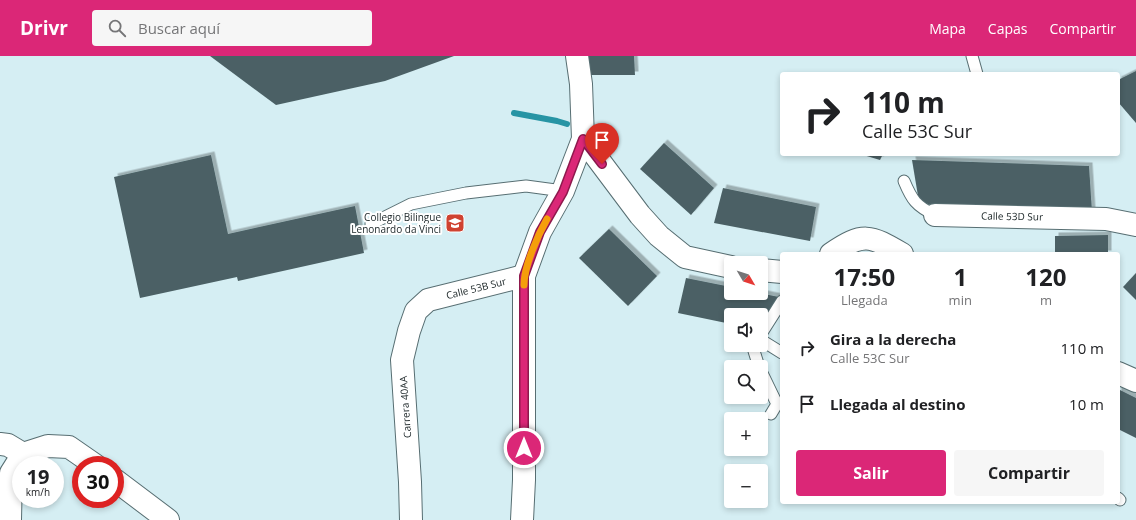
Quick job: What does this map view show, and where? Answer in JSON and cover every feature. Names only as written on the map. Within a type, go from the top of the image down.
[{"type":"street","points":[[522,520],[524,480],[524,276],[540,232],[563,192],[583,139],[582,84],[577,56]]},
{"type":"street","points":[[583,139],[640,215],[659,236],[685,256],[724,265]]},
{"type":"street","name":"Calle 53D Sur","points":[[935,215],[1106,219],[1136,225]]},
{"type":"street","points":[[834,252],[846,244],[863,238],[881,241],[899,252]]},
{"type":"street","points":[[768,271],[780,272]]},
{"type":"street","name":"Calle 53B Sur","points":[[428,300],[524,276]]},
{"type":"street","name":"Carrera 40AA","points":[[411,520],[402,360],[409,331],[416,311],[428,300]]},
{"type":"street","points":[[1120,374],[1136,381]]},
{"type":"street","points":[[0,444],[8,445],[23,454]]},
{"type":"street","points":[[10,520],[11,473],[23,454],[48,446],[69,447],[82,456]]},
{"type":"street","points":[[124,487],[168,520]]},
{"type":"lane","points":[[972,56],[976,72]]},
{"type":"lane","name":"Calle 53D Sur","points":[[904,181],[910,195],[922,209],[935,215]]},
{"type":"lane","points":[[371,224],[411,204],[466,193],[526,186],[563,192]]},
{"type":"lane","points":[[768,323],[780,304]]},
{"type":"lane","points":[[768,345],[780,353]]},
{"type":"lane","points":[[768,385],[777,404],[771,414]]},
{"type":"building","points":[[210,56],[454,56],[385,81],[276,105]]},
{"type":"building","points":[[588,56],[634,56],[635,75],[588,75]]},
{"type":"building","points":[[1136,71],[1136,123],[1120,104],[1120,79]]},
{"type":"building","points":[[664,143],[714,188],[691,215],[640,169]]},
{"type":"building","points":[[211,155],[228,234],[355,206],[364,253],[238,281],[237,277],[140,298],[114,177]]},
{"type":"building","points":[[867,156],[882,156],[880,160]]},
{"type":"building","points":[[912,160],[1089,166],[1092,212],[937,206],[919,202]]},
{"type":"building","points":[[723,188],[816,207],[810,241],[714,223]]},
{"type":"building","points":[[609,229],[657,276],[628,306],[579,258]]},
{"type":"building","points":[[1108,235],[1108,252],[1055,252],[1055,236]]},
{"type":"building","points":[[1136,273],[1136,300],[1123,287]]},
{"type":"building","points":[[686,278],[724,286],[724,300],[768,300],[768,295],[779,297],[768,317],[768,308],[724,308],[724,323],[678,313]]},
{"type":"building","points":[[1120,390],[1136,398],[1136,438],[1120,430]]},
{"type":"waterway","points":[[514,113],[567,124]]},
{"type":"slow traffic","points":[[524,285],[524,276],[540,232],[547,219]]},
{"type":"place","name":"Collegio Bilingue Lenonardo da Vinci","points":[[455,223]]},
{"type":"route","points":[[524,448],[524,276],[540,232],[563,192],[583,139],[602,164]]}]
